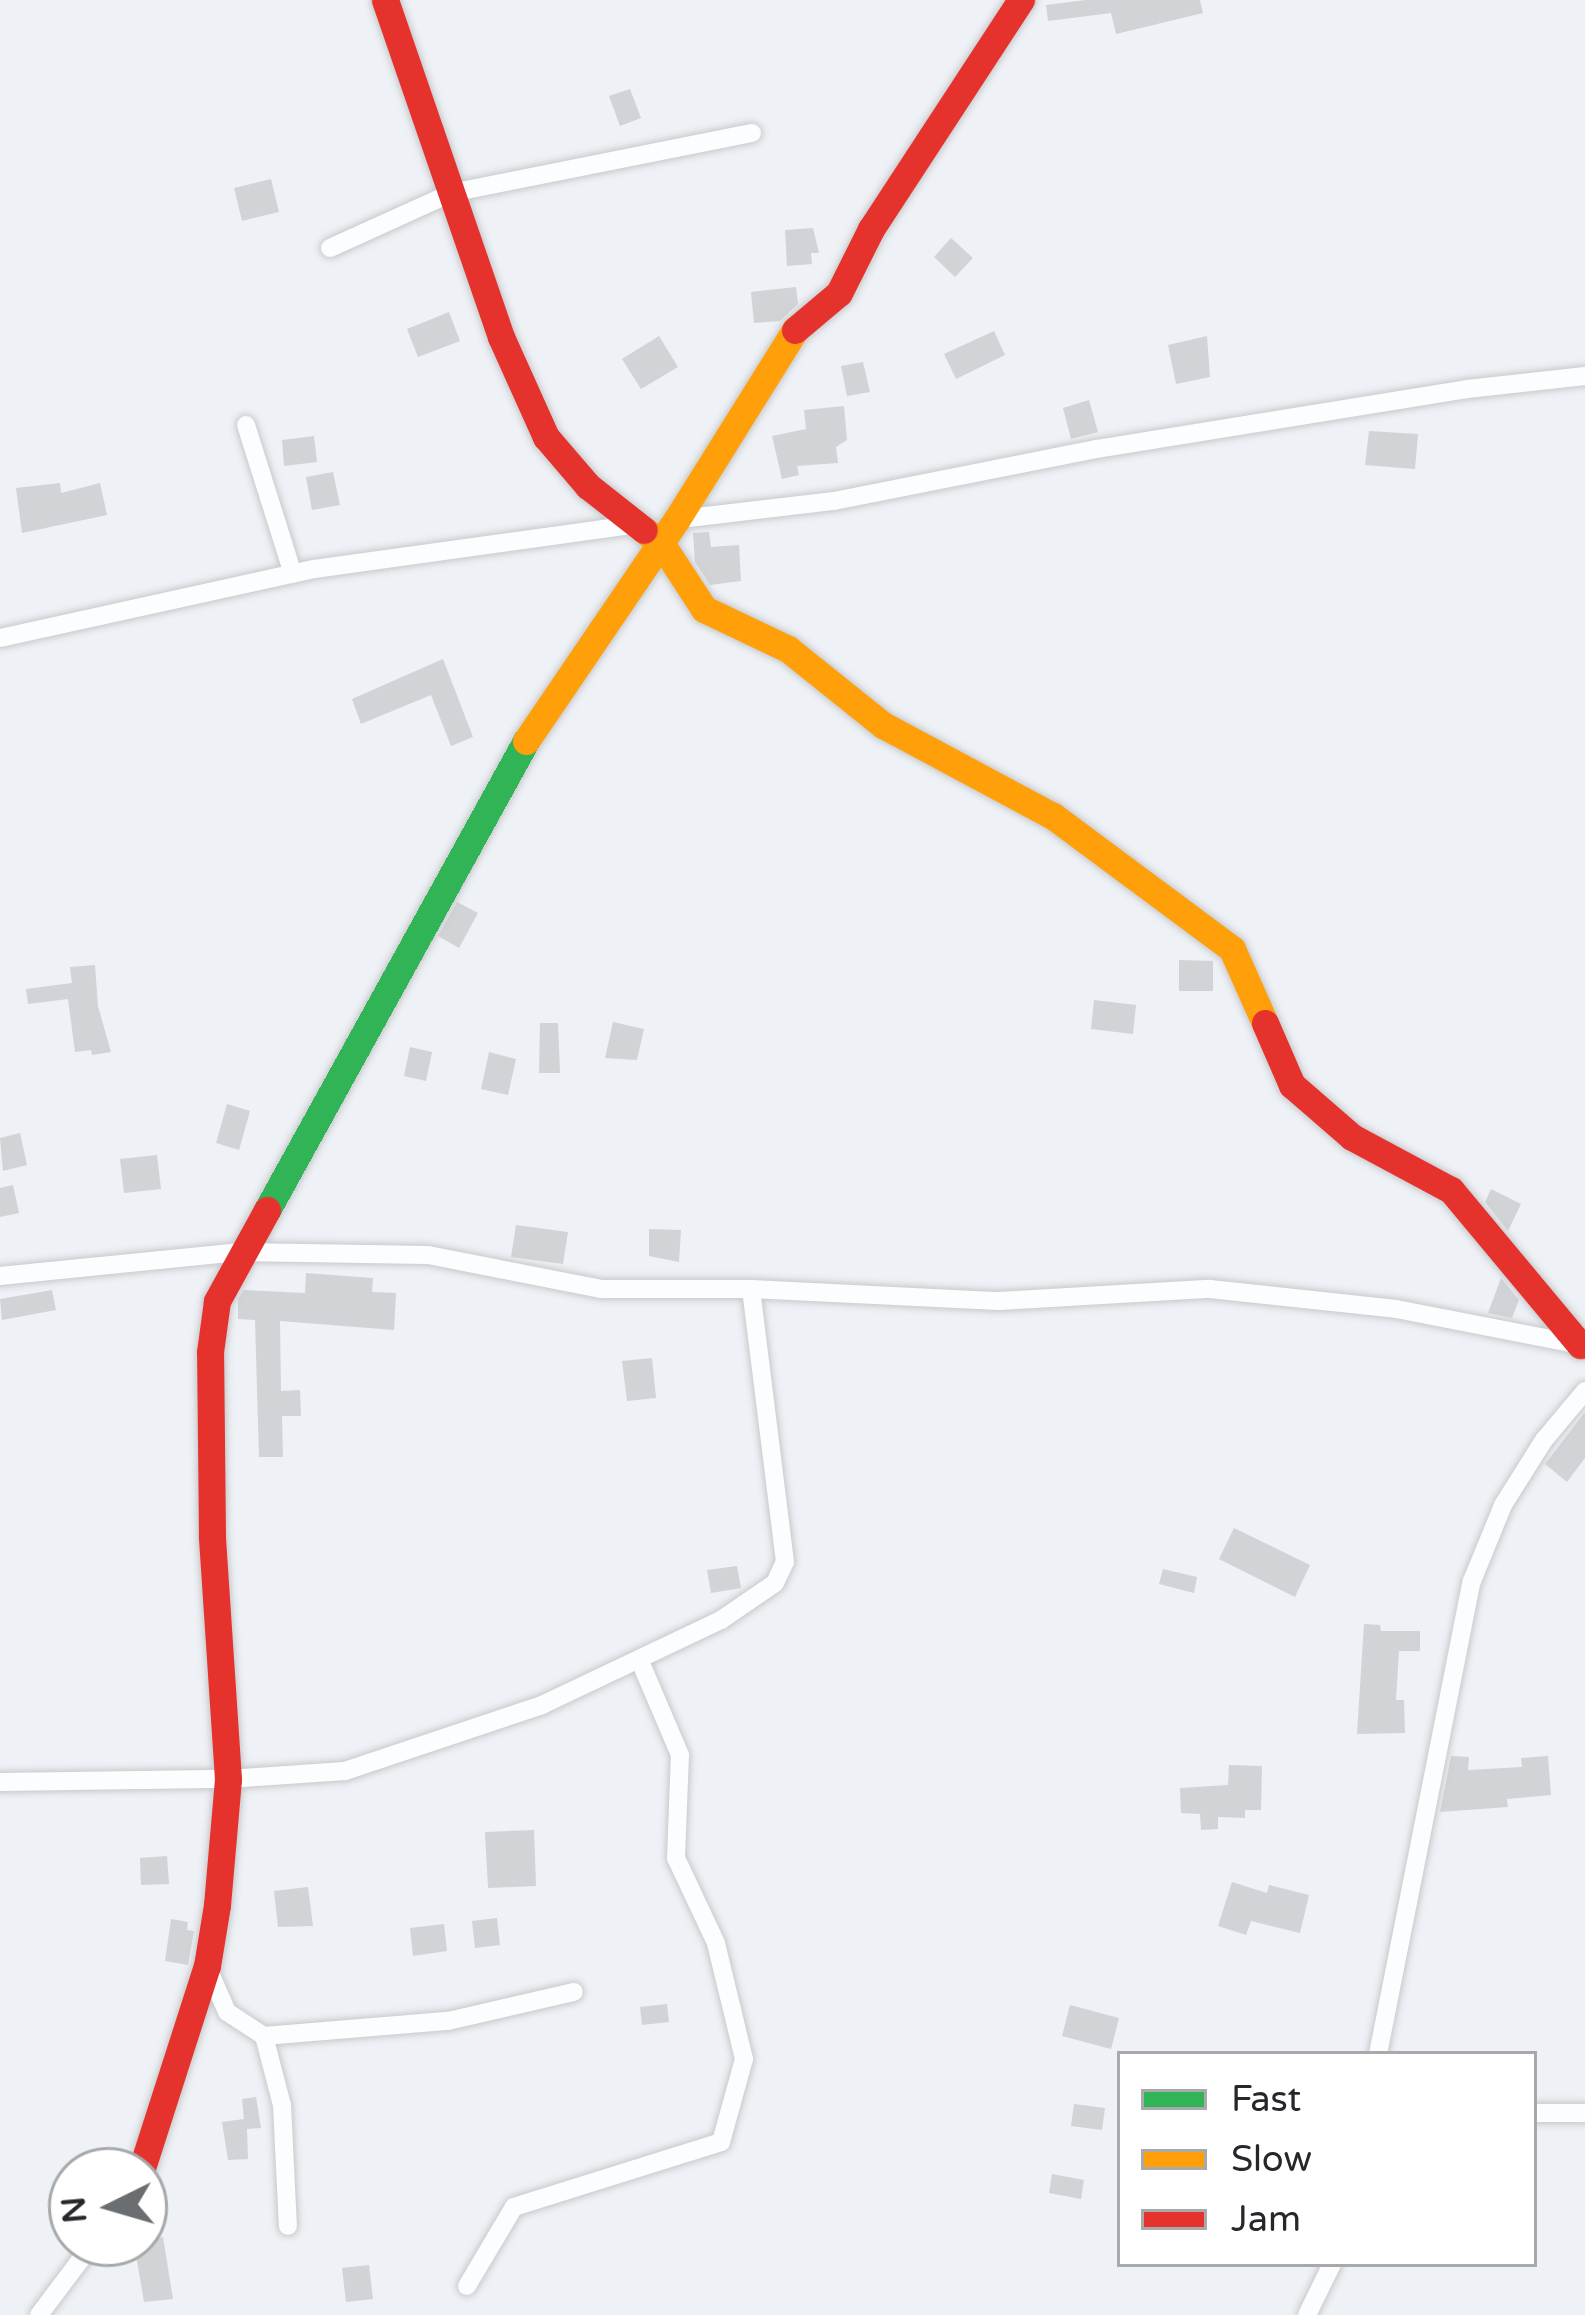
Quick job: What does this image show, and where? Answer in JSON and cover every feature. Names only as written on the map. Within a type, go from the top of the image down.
[{"type":"street","points":[[385,0],[501,337],[546,437],[587,486],[632,525]]},
{"type":"street","points":[[149,2147],[207,1966],[228,1779],[212,1535],[210,1352],[217,1301],[239,1252],[313,1132],[520,750],[669,531],[796,328],[838,292],[871,229],[1021,0]]},
{"type":"street","points":[[329,248],[451,193],[752,133]]},
{"type":"street","points":[[0,638],[292,574],[632,525],[669,531],[1120,445],[1467,388],[1585,376]]},
{"type":"street","points":[[246,425],[292,574]]},
{"type":"street","points":[[584,531],[587,486]]},
{"type":"street","points":[[669,531],[704,609],[788,649],[883,725],[1053,816],[1232,949],[1292,1085],[1352,1137],[1451,1190],[1582,1346]]},
{"type":"street","points":[[0,1276],[239,1252],[428,1255],[601,1289],[751,1289],[999,1301],[1210,1289],[1396,1309],[1582,1346]]},
{"type":"street","points":[[0,1782],[307,1776],[383,1760],[542,1705],[722,1620],[775,1582],[785,1562],[751,1289]]},
{"type":"street","points":[[1379,2051],[1472,1581],[1504,1505],[1544,1439],[1585,1391]]},
{"type":"street","points":[[467,2286],[514,2206],[721,2142],[744,2059],[716,1943],[676,1858],[680,1755],[639,1659]]},
{"type":"street","points":[[207,1966],[227,2012],[264,2036],[448,2021],[574,1992]]},
{"type":"street","points":[[264,2036],[282,2105],[288,2226]]},
{"type":"street","points":[[1537,2113],[1585,2113]]},
{"type":"street","points":[[39,2315],[75,2267]]},
{"type":"street","points":[[1307,2315],[1331,2267]]},
{"type":"building","points":[[1086,0],[1200,0],[1203,13],[1116,34],[1111,13],[1048,21],[1046,5]]},
{"type":"building","points":[[630,89],[641,118],[620,126],[609,96]]},
{"type":"building","points":[[271,179],[279,212],[242,221],[234,188]]},
{"type":"building","points":[[813,228],[819,253],[811,253],[812,264],[787,266],[785,230]]},
{"type":"building","points":[[951,238],[973,258],[955,277],[934,257]]},
{"type":"building","points":[[796,287],[798,304],[780,321],[754,323],[751,292]]},
{"type":"building","points":[[449,312],[460,341],[418,357],[407,329]]},
{"type":"building","points":[[994,331],[1005,355],[956,379],[944,354]]},
{"type":"building","points":[[659,336],[678,367],[641,389],[622,359]]},
{"type":"building","points":[[1207,336],[1210,377],[1176,384],[1168,345]]},
{"type":"building","points":[[863,362],[870,392],[847,396],[841,366]]},
{"type":"building","points":[[1089,400],[1098,432],[1071,439],[1063,408]]},
{"type":"building","points":[[844,406],[847,440],[836,447],[838,463],[797,466],[799,475],[782,479],[772,436],[806,429],[804,410]]},
{"type":"building","points":[[1369,431],[1418,434],[1415,469],[1365,465]]},
{"type":"building","points":[[314,436],[317,462],[284,466],[282,440]]},
{"type":"building","points":[[333,472],[340,505],[312,510],[306,477]]},
{"type":"building","points":[[60,483],[61,493],[100,483],[107,515],[22,533],[16,488]]},
{"type":"building","points":[[709,532],[711,547],[739,545],[741,581],[710,585],[695,562],[693,533]]},
{"type":"building","points":[[443,659],[473,737],[451,746],[431,695],[361,724],[352,699]]},
{"type":"building","points":[[457,902],[478,913],[459,948],[438,936]]},
{"type":"building","points":[[1179,960],[1213,961],[1213,991],[1179,991]]},
{"type":"building","points":[[95,965],[98,1006],[111,1052],[92,1055],[91,1050],[75,1052],[68,999],[28,1004],[26,989],[72,983],[70,967]]},
{"type":"building","points":[[1094,1000],[1136,1005],[1133,1034],[1091,1029]]},
{"type":"building","points":[[613,1022],[644,1029],[637,1060],[605,1058]]},
{"type":"building","points":[[540,1023],[558,1023],[560,1073],[539,1073]]},
{"type":"building","points":[[410,1047],[432,1052],[426,1081],[404,1076]]},
{"type":"building","points":[[489,1052],[516,1059],[508,1095],[481,1089]]},
{"type":"building","points":[[227,1104],[250,1111],[239,1150],[216,1143]]},
{"type":"building","points":[[20,1133],[27,1165],[3,1171],[0,1138]]},
{"type":"building","points":[[157,1155],[161,1189],[124,1193],[120,1159]]},
{"type":"building","points":[[13,1185],[19,1213],[0,1217],[0,1188]]},
{"type":"building","points":[[1491,1189],[1521,1204],[1508,1231],[1485,1202]]},
{"type":"building","points":[[516,1225],[568,1232],[563,1264],[511,1257]]},
{"type":"building","points":[[649,1229],[681,1230],[679,1262],[649,1256]]},
{"type":"building","points":[[306,1273],[373,1278],[372,1292],[396,1293],[394,1330],[280,1321],[281,1391],[300,1390],[301,1416],[282,1416],[283,1457],[259,1457],[255,1320],[238,1319],[238,1299],[244,1290],[305,1293]]},
{"type":"building","points":[[1501,1278],[1519,1300],[1512,1318],[1488,1313]]},
{"type":"building","points":[[52,1290],[56,1310],[2,1320],[0,1299]]},
{"type":"building","points":[[652,1358],[656,1398],[627,1401],[622,1361]]},
{"type":"building","points":[[1585,1412],[1585,1458],[1567,1482],[1545,1464]]},
{"type":"building","points":[[1234,1528],[1310,1565],[1295,1597],[1219,1559]]},
{"type":"building","points":[[737,1566],[741,1588],[711,1593],[707,1570]]},
{"type":"building","points":[[1163,1569],[1197,1577],[1194,1593],[1159,1584]]},
{"type":"building","points":[[1364,1624],[1380,1625],[1381,1631],[1420,1631],[1420,1651],[1399,1651],[1396,1700],[1404,1700],[1405,1733],[1357,1734]]},
{"type":"building","points":[[1451,1756],[1469,1757],[1468,1770],[1522,1767],[1521,1758],[1548,1756],[1551,1795],[1507,1799],[1508,1807],[1440,1812]]},
{"type":"building","points":[[1229,1765],[1262,1766],[1261,1810],[1245,1810],[1245,1818],[1218,1817],[1218,1829],[1201,1830],[1200,1814],[1181,1813],[1180,1788],[1228,1785]]},
{"type":"building","points":[[534,1830],[536,1886],[488,1888],[485,1832]]},
{"type":"building","points":[[167,1856],[169,1884],[141,1885],[140,1858]]},
{"type":"building","points":[[1232,1882],[1267,1893],[1269,1885],[1309,1895],[1300,1933],[1251,1921],[1246,1935],[1218,1926]]},
{"type":"building","points":[[308,1887],[313,1926],[278,1927],[274,1891]]},
{"type":"building","points":[[497,1918],[500,1945],[475,1948],[472,1921]]},
{"type":"building","points":[[171,1919],[188,1922],[187,1930],[194,1931],[188,1965],[165,1961]]},
{"type":"building","points":[[444,1924],[447,1951],[413,1956],[410,1928]]},
{"type":"building","points":[[667,2004],[669,2022],[642,2025],[640,2007]]},
{"type":"building","points":[[1070,2005],[1119,2018],[1111,2049],[1062,2036]]},
{"type":"building","points":[[256,2097],[261,2128],[247,2129],[248,2159],[228,2160],[222,2122],[244,2119],[242,2099]]},
{"type":"building","points":[[1074,2104],[1105,2108],[1102,2130],[1071,2126]]},
{"type":"building","points":[[1052,2174],[1084,2180],[1081,2199],[1049,2193]]},
{"type":"building","points":[[369,2265],[373,2299],[346,2302],[342,2268]]},
{"type":"building","points":[[138,2267],[168,2267],[173,2299],[144,2302]]},
{"type":"traffic: fast","points":[[267,1210],[526,741]]},
{"type":"traffic: slow","points":[[526,741],[677,519],[795,330]]},
{"type":"traffic: slow","points":[[644,530],[661,543],[704,609],[788,649],[883,725],[1053,816],[1232,949],[1265,1023]]},
{"type":"traffic: jam","points":[[385,0],[501,337],[546,437],[588,486],[644,530]]},
{"type":"traffic: jam","points":[[795,330],[839,293],[871,229],[1021,0]]},
{"type":"traffic: jam","points":[[1265,1023],[1292,1085],[1352,1137],[1451,1190],[1580,1345]]},
{"type":"traffic: jam","points":[[149,2147],[207,1966],[228,1779],[212,1536],[210,1352],[217,1301],[267,1210]]}]
